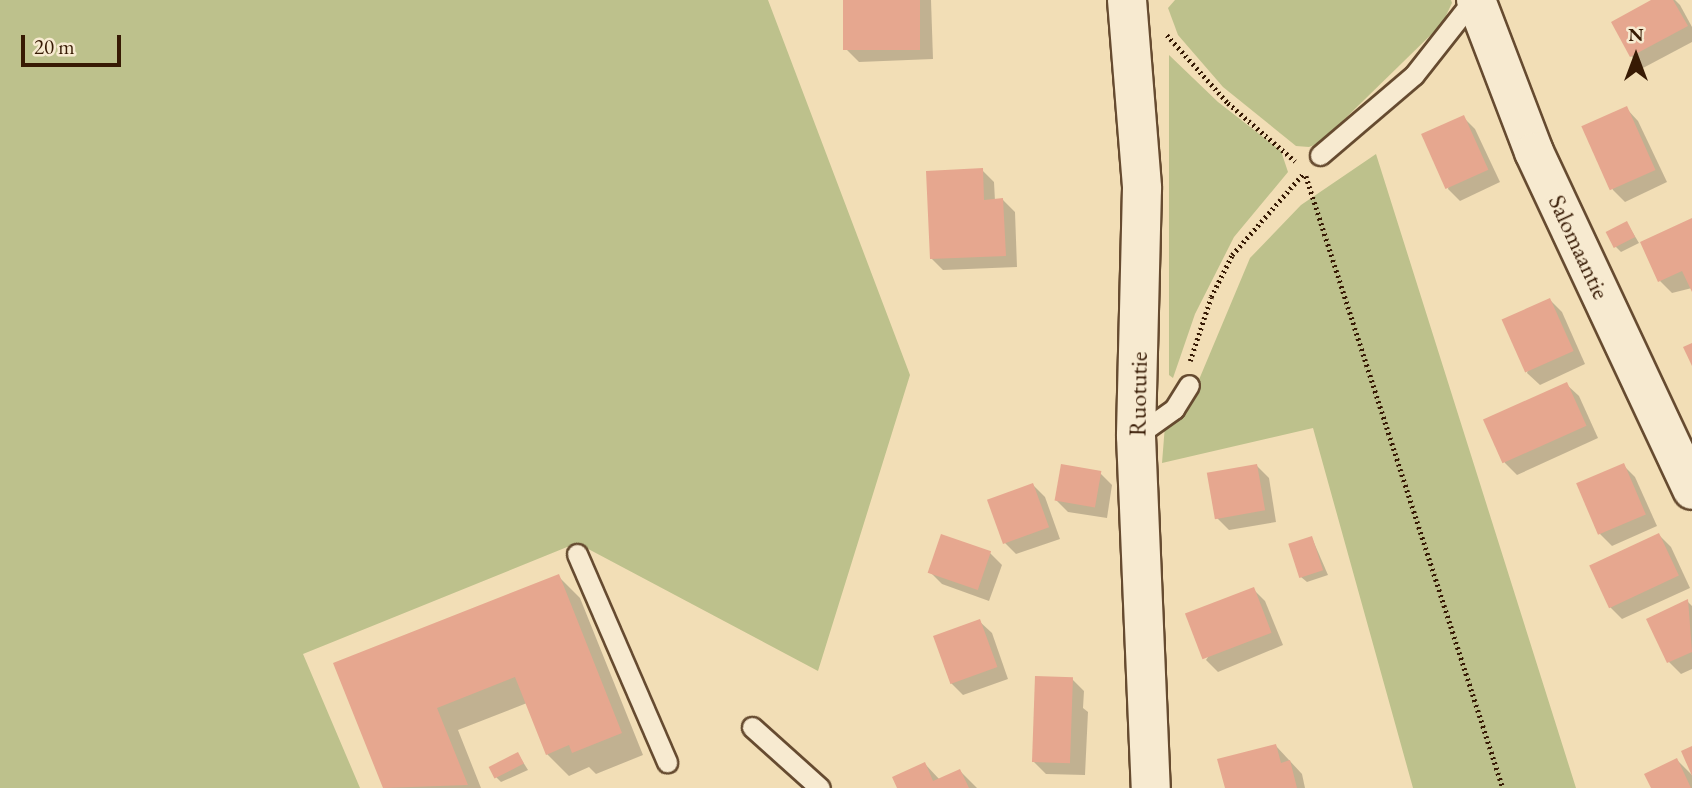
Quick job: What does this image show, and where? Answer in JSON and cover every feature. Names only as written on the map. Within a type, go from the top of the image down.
[{"type":"street","name":"Ruotutie","points":[[1127,0],[1143,188],[1136,436],[1151,788]]},
{"type":"street","name":"Salomaantie","points":[[1474,0],[1534,152],[1692,490]]},
{"type":"lane","points":[[1320,155],[1413,75],[1474,0]]},
{"type":"lane","points":[[1136,436],[1174,409],[1189,385]]},
{"type":"lane","points":[[577,554],[667,762]]},
{"type":"lane","points":[[752,727],[820,788]]},
{"type":"path","points":[[1158,24],[1228,103],[1305,171],[1503,788]]},
{"type":"path","points":[[1189,385],[1191,348],[1226,265],[1320,155]]},
{"type":"green space","points":[[0,0],[768,0],[910,375],[818,671],[577,543],[303,654],[360,788],[0,788]]},
{"type":"green space","points":[[1175,0],[1451,0],[1452,3],[1442,24],[1320,143],[1309,147],[1296,146],[1223,87],[1178,35],[1168,8]]},
{"type":"green space","points":[[1169,55],[1218,102],[1281,151],[1288,172],[1234,237],[1195,314],[1173,378],[1169,375]]},
{"type":"green space","points":[[1376,154],[1576,788],[1413,788],[1313,428],[1162,463],[1165,425],[1185,413],[1250,258],[1301,205]]},
{"type":"building","points":[[843,0],[920,0],[920,50],[843,50]]},
{"type":"building","points":[[1651,0],[1673,0],[1688,26],[1630,57],[1611,22]]},
{"type":"building","points":[[1627,106],[1655,170],[1610,190],[1581,126]]},
{"type":"building","points":[[1464,115],[1488,170],[1445,189],[1421,134]]},
{"type":"building","points":[[983,168],[984,200],[1003,198],[1006,256],[930,259],[926,171]]},
{"type":"building","points":[[1692,218],[1692,292],[1682,271],[1658,282],[1640,242]]},
{"type":"building","points":[[1627,221],[1635,237],[1614,248],[1606,232]]},
{"type":"building","points":[[1550,298],[1574,351],[1525,373],[1502,320]]},
{"type":"building","points":[[1692,343],[1692,366],[1683,347]]},
{"type":"building","points":[[1567,382],[1587,426],[1502,463],[1483,419]]},
{"type":"building","points":[[1624,463],[1646,515],[1598,535],[1576,483]]},
{"type":"building","points":[[1061,464],[1101,471],[1095,508],[1055,500]]},
{"type":"building","points":[[1257,464],[1265,510],[1215,519],[1207,473]]},
{"type":"building","points":[[1033,483],[1049,527],[1003,544],[987,500]]},
{"type":"building","points":[[1659,533],[1679,576],[1609,608],[1589,566]]},
{"type":"building","points":[[941,534],[991,551],[978,590],[928,573]]},
{"type":"building","points":[[1312,536],[1323,570],[1299,578],[1288,544]]},
{"type":"building","points":[[559,574],[622,733],[572,753],[569,745],[546,755],[515,677],[437,708],[468,785],[383,788],[333,663]]},
{"type":"building","points":[[1254,587],[1272,633],[1202,659],[1185,614]]},
{"type":"building","points":[[1688,599],[1692,652],[1667,663],[1646,619]]},
{"type":"building","points":[[980,619],[997,667],[950,684],[933,636]]},
{"type":"building","points":[[1035,676],[1073,677],[1070,763],[1032,762]]},
{"type":"building","points":[[1276,744],[1281,763],[1290,760],[1297,788],[1225,788],[1217,759]]},
{"type":"building","points":[[1692,746],[1692,776],[1681,751]]},
{"type":"building","points":[[518,752],[524,764],[494,779],[489,767]]},
{"type":"building","points":[[1677,758],[1691,788],[1651,788],[1644,774]]},
{"type":"building","points":[[925,762],[933,781],[960,769],[969,788],[897,788],[892,777]]}]
